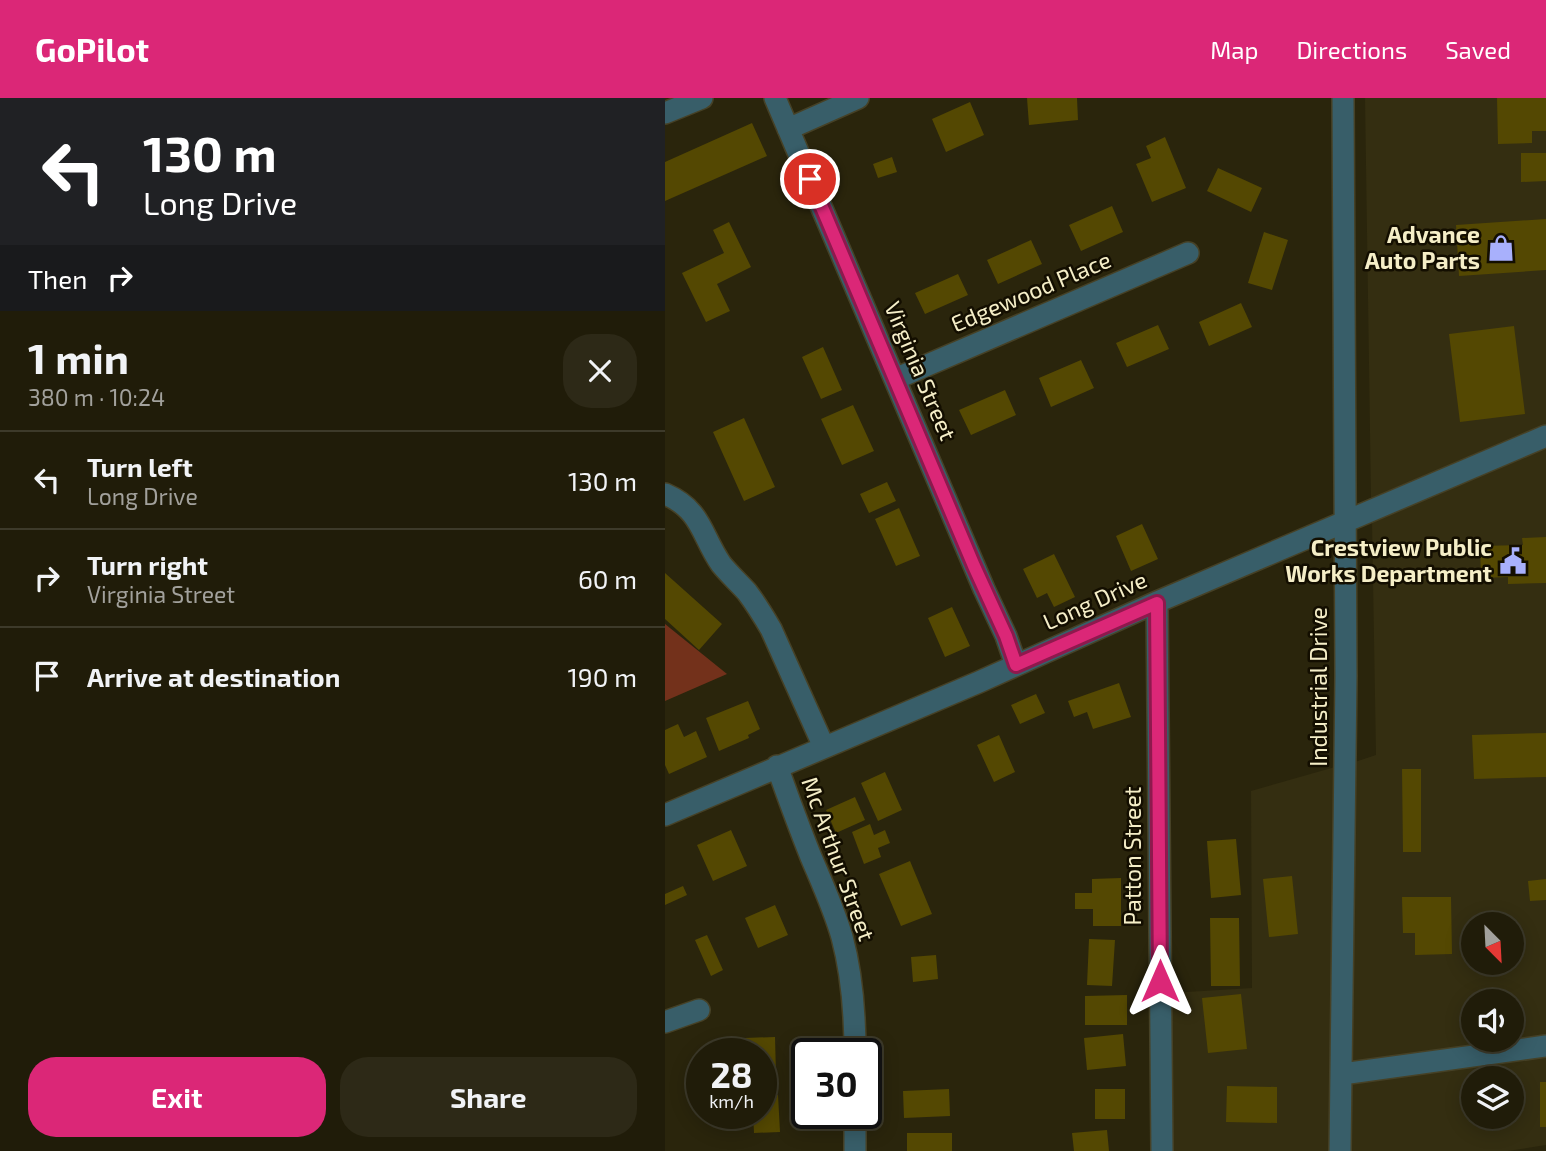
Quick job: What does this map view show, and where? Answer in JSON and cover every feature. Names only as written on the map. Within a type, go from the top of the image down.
[{"type":"street","points":[[665,113],[702,98]]},
{"type":"street","name":"Virginia Street","points":[[775,98],[1006,636],[1016,665]]},
{"type":"street","points":[[788,129],[858,98]]},
{"type":"street","name":"Industrial Drive","points":[[1340,1151],[1346,676],[1343,98]]},
{"type":"street","name":"Edgewood Place","points":[[895,379],[1188,253]]},
{"type":"street","name":"Long Drive","points":[[665,815],[1546,436]]},
{"type":"street","points":[[665,494],[685,505],[700,523],[722,564],[762,615],[824,747]]},
{"type":"street","name":"Patton Street","points":[[1157,603],[1162,1151]]},
{"type":"street","name":"Mc Arthur Street","points":[[777,766],[842,939],[849,972],[854,1038]]},
{"type":"street","points":[[665,1022],[699,1010]]},
{"type":"street","points":[[1342,1074],[1546,1046]]},
{"type":"street","points":[[855,1129],[855,1151]]},
{"type":"shaded area","points":[[1365,98],[1546,98],[1546,424],[1371,498]]},
{"type":"shaded area","points":[[1546,448],[1546,1145],[1508,1151],[1350,1151],[1355,762],[1376,755],[1372,522]]},
{"type":"shaded area","points":[[665,624],[727,674],[665,701]]},
{"type":"shaded area","points":[[1335,767],[1331,1151],[1172,1151],[1170,993],[1252,988],[1251,791]]},
{"type":"building","points":[[1027,98],[1077,98],[1078,120],[1029,125]]},
{"type":"building","points":[[1497,98],[1546,98],[1546,131],[1532,131],[1532,143],[1498,144]]},
{"type":"building","points":[[970,102],[984,135],[946,152],[932,119]]},
{"type":"building","points":[[752,123],[767,156],[665,201],[665,162]]},
{"type":"building","points":[[1165,137],[1186,188],[1152,202],[1136,164],[1151,158],[1146,146]]},
{"type":"building","points":[[1521,153],[1546,153],[1546,181],[1521,182]]},
{"type":"building","points":[[892,157],[897,172],[878,178],[873,164]]},
{"type":"building","points":[[1218,168],[1262,188],[1251,212],[1207,191]]},
{"type":"building","points":[[1112,206],[1123,232],[1081,251],[1069,225]]},
{"type":"building","name":"Advance Auto Parts","points":[[1546,219],[1546,270],[1459,276],[1456,225]]},
{"type":"building","points":[[729,222],[751,267],[717,284],[730,311],[706,322],[682,273],[724,253],[713,230]]},
{"type":"building","points":[[1264,232],[1288,240],[1272,290],[1248,283]]},
{"type":"building","points":[[1031,240],[1042,264],[998,284],[987,260]]},
{"type":"building","points":[[958,274],[968,295],[925,314],[915,293]]},
{"type":"building","points":[[1241,303],[1252,327],[1209,346],[1199,322]]},
{"type":"building","points":[[1158,325],[1169,349],[1127,367],[1116,343]]},
{"type":"building","points":[[1514,326],[1525,414],[1460,422],[1449,334]]},
{"type":"building","points":[[823,347],[842,390],[821,399],[802,357]]},
{"type":"building","points":[[1081,360],[1094,388],[1051,407],[1039,378]]},
{"type":"building","points":[[1005,390],[1016,415],[971,435],[959,410]]},
{"type":"building","points":[[853,405],[874,451],[842,465],[821,419]]},
{"type":"building","points":[[744,418],[775,487],[744,501],[713,432]]},
{"type":"building","points":[[887,482],[896,501],[869,513],[860,494]]},
{"type":"building","points":[[899,508],[920,556],[896,566],[875,519]]},
{"type":"building","points":[[1142,524],[1158,559],[1131,571],[1116,536]]},
{"type":"building","name":"Crestview Public Works Department","points":[[1546,537],[1546,583],[1508,584],[1508,577],[1481,578],[1480,546],[1523,545],[1522,538]]},
{"type":"building","points":[[1054,554],[1075,597],[1054,607],[1047,593],[1037,598],[1023,569]]},
{"type":"building","points":[[665,573],[722,624],[699,650],[665,619]]},
{"type":"building","points":[[952,607],[970,646],[945,657],[928,618]]},
{"type":"building","points":[[1119,683],[1131,717],[1093,729],[1087,712],[1074,717],[1068,701]]},
{"type":"building","points":[[1036,694],[1045,713],[1020,724],[1011,705]]},
{"type":"building","points":[[748,701],[760,729],[748,735],[749,738],[719,751],[706,718]]},
{"type":"building","points":[[678,724],[684,737],[696,731],[707,757],[669,774],[665,765],[665,730]]},
{"type":"building","points":[[1546,733],[1546,777],[1474,779],[1472,735]]},
{"type":"building","points":[[999,735],[1015,772],[994,782],[977,745]]},
{"type":"building","points":[[1402,769],[1421,769],[1421,852],[1403,852]]},
{"type":"building","points":[[885,772],[902,810],[878,821],[861,783]]},
{"type":"building","points":[[855,797],[865,820],[836,833],[826,810]]},
{"type":"building","points":[[870,824],[874,835],[885,830],[890,843],[878,848],[881,857],[864,864],[852,832]]},
{"type":"building","points":[[731,830],[747,866],[713,881],[697,845]]},
{"type":"building","points":[[1236,839],[1241,895],[1211,898],[1207,841]]},
{"type":"building","points":[[910,861],[932,914],[901,926],[879,874]]},
{"type":"building","points":[[1292,876],[1298,934],[1269,937],[1263,879]]},
{"type":"building","points":[[1121,878],[1121,926],[1093,926],[1093,909],[1075,909],[1075,893],[1092,893],[1092,879]]},
{"type":"building","points":[[1546,879],[1546,900],[1530,901],[1528,881]]},
{"type":"building","points":[[683,886],[687,895],[665,905],[665,894]]},
{"type":"building","points":[[1402,897],[1451,897],[1452,954],[1415,955],[1415,933],[1403,933]]},
{"type":"building","points":[[775,905],[788,935],[758,948],[745,918]]},
{"type":"building","points":[[1210,918],[1239,918],[1240,986],[1211,986]]},
{"type":"building","points":[[707,935],[723,970],[711,976],[695,940]]},
{"type":"building","points":[[1089,939],[1115,940],[1112,986],[1087,985]]},
{"type":"building","points":[[936,955],[938,979],[913,982],[911,957]]},
{"type":"building","points":[[1241,994],[1247,1049],[1208,1053],[1202,998]]},
{"type":"building","points":[[1127,995],[1127,1025],[1085,1025],[1085,996]]},
{"type":"building","points":[[1123,1034],[1126,1066],[1087,1070],[1084,1038]]},
{"type":"building","points":[[1540,1082],[1546,1082],[1546,1127],[1540,1127]]},
{"type":"building","points":[[1227,1086],[1277,1087],[1277,1123],[1226,1122]]},
{"type":"building","points":[[949,1089],[950,1116],[904,1118],[903,1091]]},
{"type":"building","points":[[1095,1089],[1125,1089],[1125,1119],[1095,1119]]},
{"type":"building","points":[[777,1095],[780,1132],[754,1133],[754,1129],[777,1129]]},
{"type":"building","points":[[1107,1130],[1109,1151],[1074,1151],[1072,1133]]},
{"type":"building","points":[[907,1133],[952,1133],[952,1151],[907,1151]]},
{"type":"place","name":"Advance Auto Parts","points":[[1501,248]]},
{"type":"place","name":"Crestview Public Works Department","points":[[1513,561]]},
{"type":"route","points":[[810,179],[1006,636],[1016,665],[1157,603],[1160,981]]}]
